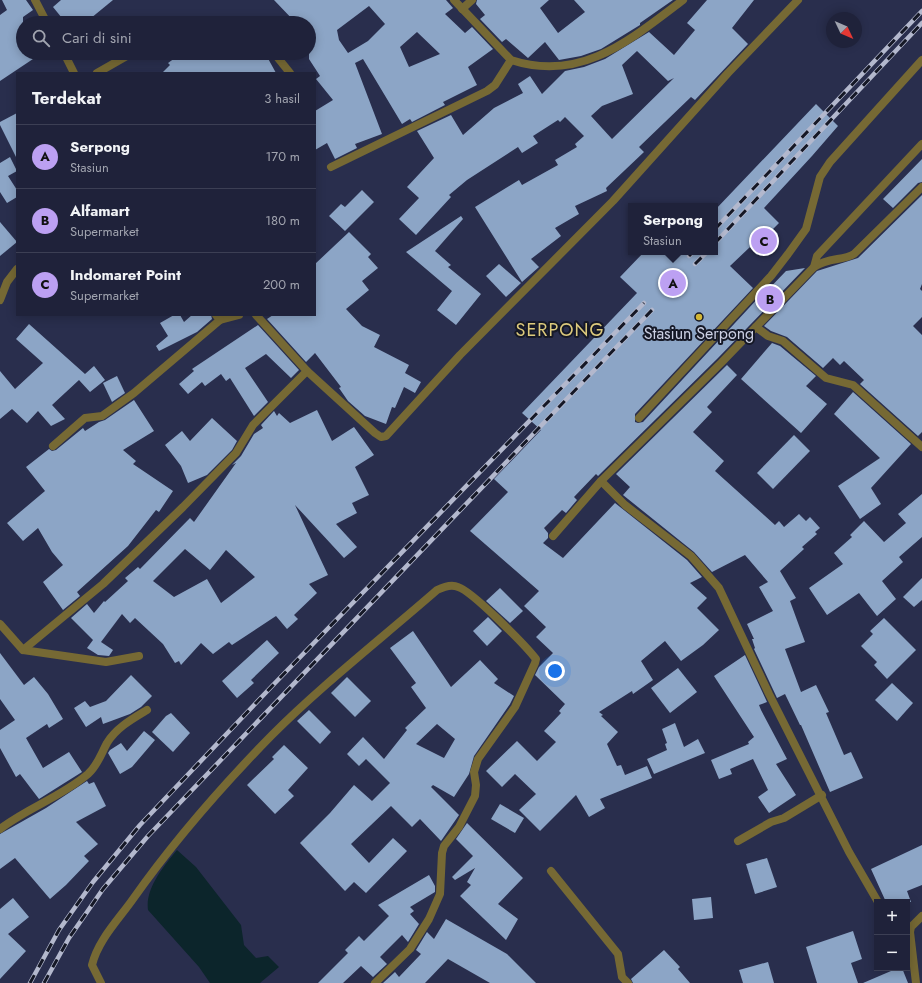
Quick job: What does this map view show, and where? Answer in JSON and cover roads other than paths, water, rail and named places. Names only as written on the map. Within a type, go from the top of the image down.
[{"type":"street","points":[[35,0],[43,16]]},
{"type":"street","points":[[454,0],[511,60],[523,64],[549,68],[593,59],[609,52],[683,0]]},
{"type":"street","points":[[462,9],[472,0]]},
{"type":"street","points":[[257,316],[307,371],[381,437],[386,436],[481,333],[613,201],[798,0]]},
{"type":"street","points":[[68,60],[74,72]]},
{"type":"street","points":[[99,72],[120,60]]},
{"type":"street","points":[[280,60],[289,72]]},
{"type":"street","points":[[331,167],[487,91],[495,85],[511,60]]},
{"type":"street","points":[[638,418],[771,276],[806,230],[820,178],[830,162],[922,60]]},
{"type":"street","points":[[814,267],[817,256],[922,144]]},
{"type":"street","points":[[553,536],[601,481],[756,327],[814,267],[827,260],[852,255],[922,187]]},
{"type":"street","points":[[0,300],[7,282],[16,270]]},
{"type":"street","points":[[53,446],[85,418],[102,416],[134,393],[218,318],[232,316]]},
{"type":"street","points":[[756,327],[768,336],[783,341],[826,378],[853,385],[922,447]]},
{"type":"street","points":[[23,650],[103,584],[183,506],[236,452],[253,425],[307,371]]},
{"type":"street","points":[[601,481],[625,505],[691,556],[719,588],[769,694],[822,795],[849,852],[876,899]]},
{"type":"street","points":[[101,983],[92,965],[100,946],[145,882],[194,821],[234,775],[273,734],[437,590],[444,587],[458,586],[491,613],[536,659],[515,708],[478,759],[474,772],[476,785],[475,796],[460,827],[444,846],[442,853],[440,894],[429,919],[410,950],[375,983]]},
{"type":"street","points":[[0,624],[23,650],[63,657],[106,662],[139,656]]},
{"type":"street","points":[[0,829],[15,818],[59,795],[88,774],[98,762],[108,742],[122,726],[146,710]]},
{"type":"street","points":[[738,840],[771,822],[784,818],[822,795]]},
{"type":"street","points":[[551,871],[618,954],[622,977],[628,983]]},
{"type":"street","points":[[910,928],[922,916]]},
{"type":"street","points":[[909,935],[916,983]]},
{"type":"railway","points":[[718,226],[922,11]]},
{"type":"railway","points":[[718,240],[922,23]]},
{"type":"railway","points":[[695,264],[704,255]]},
{"type":"railway","points":[[30,983],[59,930],[93,882],[140,825],[275,683],[644,303]]},
{"type":"railway","points":[[44,983],[69,938],[103,889],[148,836],[652,310]]},
{"type":"place","name":"Indomaret Point","points":[[764,241]]},
{"type":"place","name":"Serpong","points":[[673,283]]},
{"type":"place","name":"Alfamart","points":[[770,299]]},
{"type":"place","name":"Stasiun Serpong","points":[[699,317]]},
{"type":"district","name":"SERPONG","points":[[560,330]]}]
